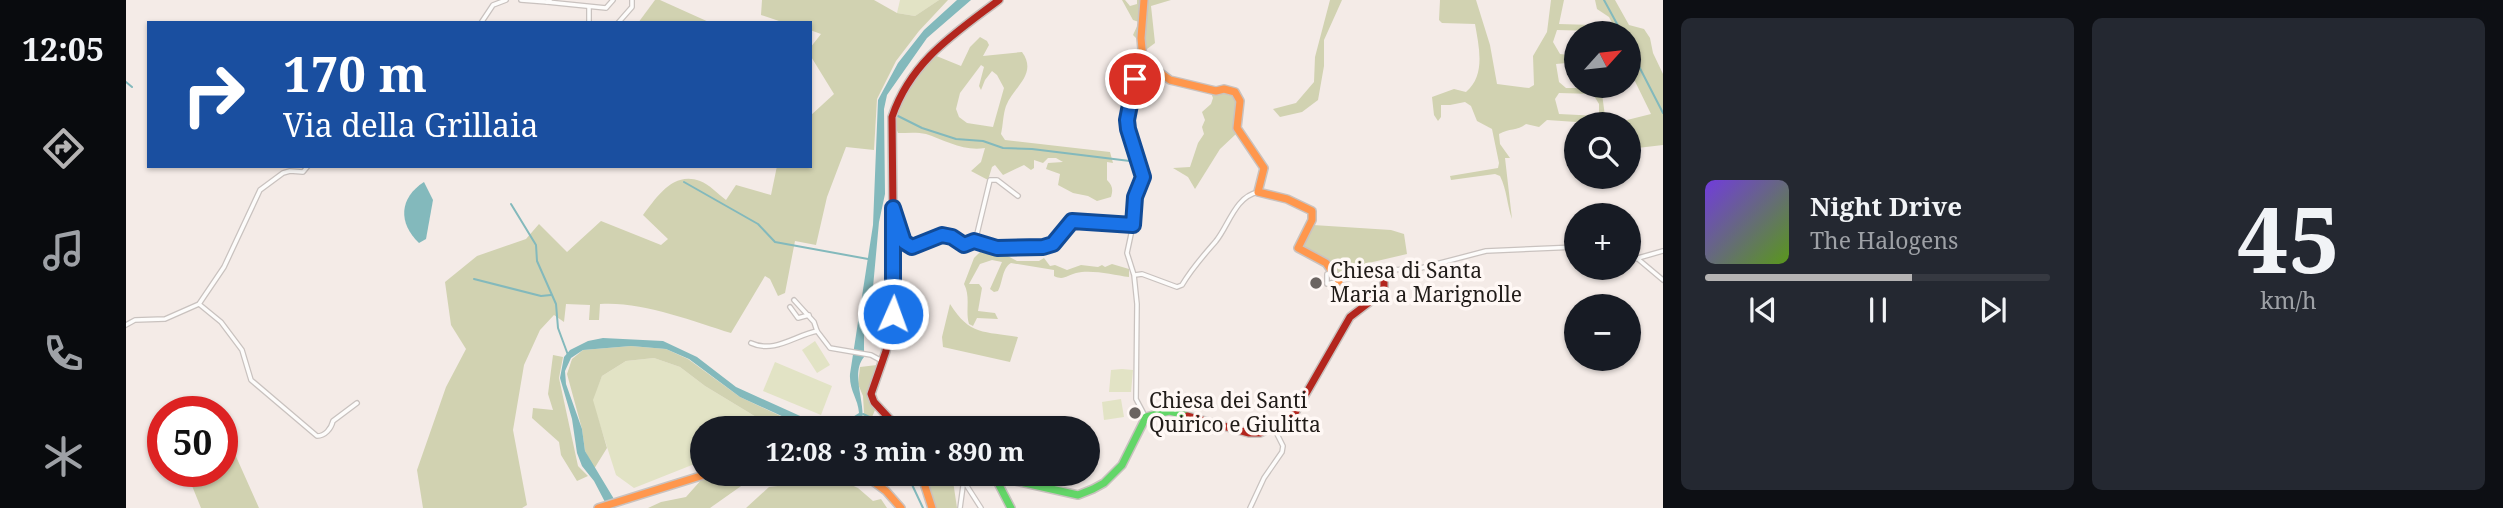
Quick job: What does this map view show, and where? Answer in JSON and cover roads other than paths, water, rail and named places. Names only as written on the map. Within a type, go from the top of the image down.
[{"type":"street","points":[[482,21],[493,5],[506,0]]},
{"type":"street","points":[[521,0],[606,8],[613,0]]},
{"type":"street","points":[[620,21],[632,7],[632,0]]},
{"type":"street","points":[[888,416],[872,398],[872,387],[884,362],[894,304],[891,127],[898,99],[930,55],[999,0]]},
{"type":"street","points":[[1144,0],[1141,38],[1143,60],[1170,80],[1235,92],[1240,101],[1237,128],[1264,168],[1258,192]]},
{"type":"street","points":[[589,7],[589,21]]},
{"type":"street","points":[[1143,60],[1138,64],[1127,120],[1130,141],[1142,172],[1126,253],[1134,275],[1138,359],[1136,399],[1146,417]]},
{"type":"street","points":[[126,325],[135,320],[165,319],[199,304],[224,267],[260,190],[283,173],[303,172],[306,168]]},
{"type":"street","points":[[974,241],[990,180],[997,180],[1018,196]]},
{"type":"street","points":[[1134,275],[1142,274],[1177,287],[1182,285],[1194,264],[1218,239],[1237,207],[1247,197],[1258,192],[1287,199],[1312,211],[1312,220],[1298,248],[1326,263],[1339,281],[1384,270],[1417,269],[1488,250],[1564,247]]},
{"type":"street","points":[[893,208],[907,246],[919,245],[942,235],[952,237],[961,245],[974,241],[997,248],[1043,247],[1053,244],[1072,221],[1133,225]]},
{"type":"street","points":[[1641,258],[1663,251]]},
{"type":"street","points":[[1641,262],[1663,280]]},
{"type":"street","points":[[1146,417],[1169,411],[1250,433],[1260,433],[1292,418],[1350,317],[1384,291],[1384,270]]},
{"type":"street","points":[[794,300],[809,315],[830,348],[871,355],[884,362]]},
{"type":"street","points":[[199,304],[221,322],[242,350],[251,380],[317,436],[327,432],[333,421],[357,403]]},
{"type":"street","points":[[790,307],[798,318],[809,315]]},
{"type":"street","points":[[751,343],[757,346],[779,345],[817,331]]},
{"type":"street","points":[[1011,508],[997,481],[998,477],[1078,495],[1088,492],[1111,479],[1120,470],[1146,417]]},
{"type":"street","points":[[1250,508],[1264,478],[1282,452],[1283,446],[1274,428]]},
{"type":"street","points":[[598,508],[690,479]]},
{"type":"street","points":[[960,508],[962,486],[965,483],[981,508]]},
{"type":"street","points":[[879,486],[901,508]]},
{"type":"street","points":[[925,486],[932,508]]},
{"type":"water","points":[[957,0],[971,0],[927,38],[887,95],[884,109],[885,194],[879,222],[872,298],[864,327],[864,357],[858,372],[863,416],[854,416],[859,413],[850,374],[873,225],[878,100],[898,63],[924,30]]},
{"type":"water","points":[[424,182],[433,200],[426,239],[419,243],[407,227],[404,211],[410,195]]},
{"type":"water","points":[[603,338],[663,341],[697,357],[736,387],[800,416],[782,416],[740,397],[689,359],[666,349],[631,346],[583,350],[571,358],[565,371],[566,384],[582,429],[585,451],[614,499],[605,502],[582,466],[577,453],[572,419],[560,378],[564,357],[570,350],[588,341]]},
{"type":"waterway","points":[[1604,0],[1615,21]]},
{"type":"waterway","points":[[1642,72],[1663,113]]},
{"type":"waterway","points":[[126,82],[132,87]]},
{"type":"waterway","points":[[896,115],[922,128],[956,139],[983,141],[1003,148],[1138,162]]},
{"type":"waterway","points":[[684,182],[758,224],[775,242],[868,259]]},
{"type":"waterway","points":[[511,204],[536,245],[537,261],[556,304],[558,328],[568,355]]},
{"type":"waterway","points":[[474,279],[541,296],[551,295]]},
{"type":"waterway","points":[[863,414],[867,416]]},
{"type":"waterway","points":[[913,486],[923,508]]},
{"type":"place","name":"Chiesa di Santa Maria a Marignolle","points":[[1316,283]]},
{"type":"place","name":"Chiesa dei Santi Quirico e Giulitta","points":[[1135,413]]}]
